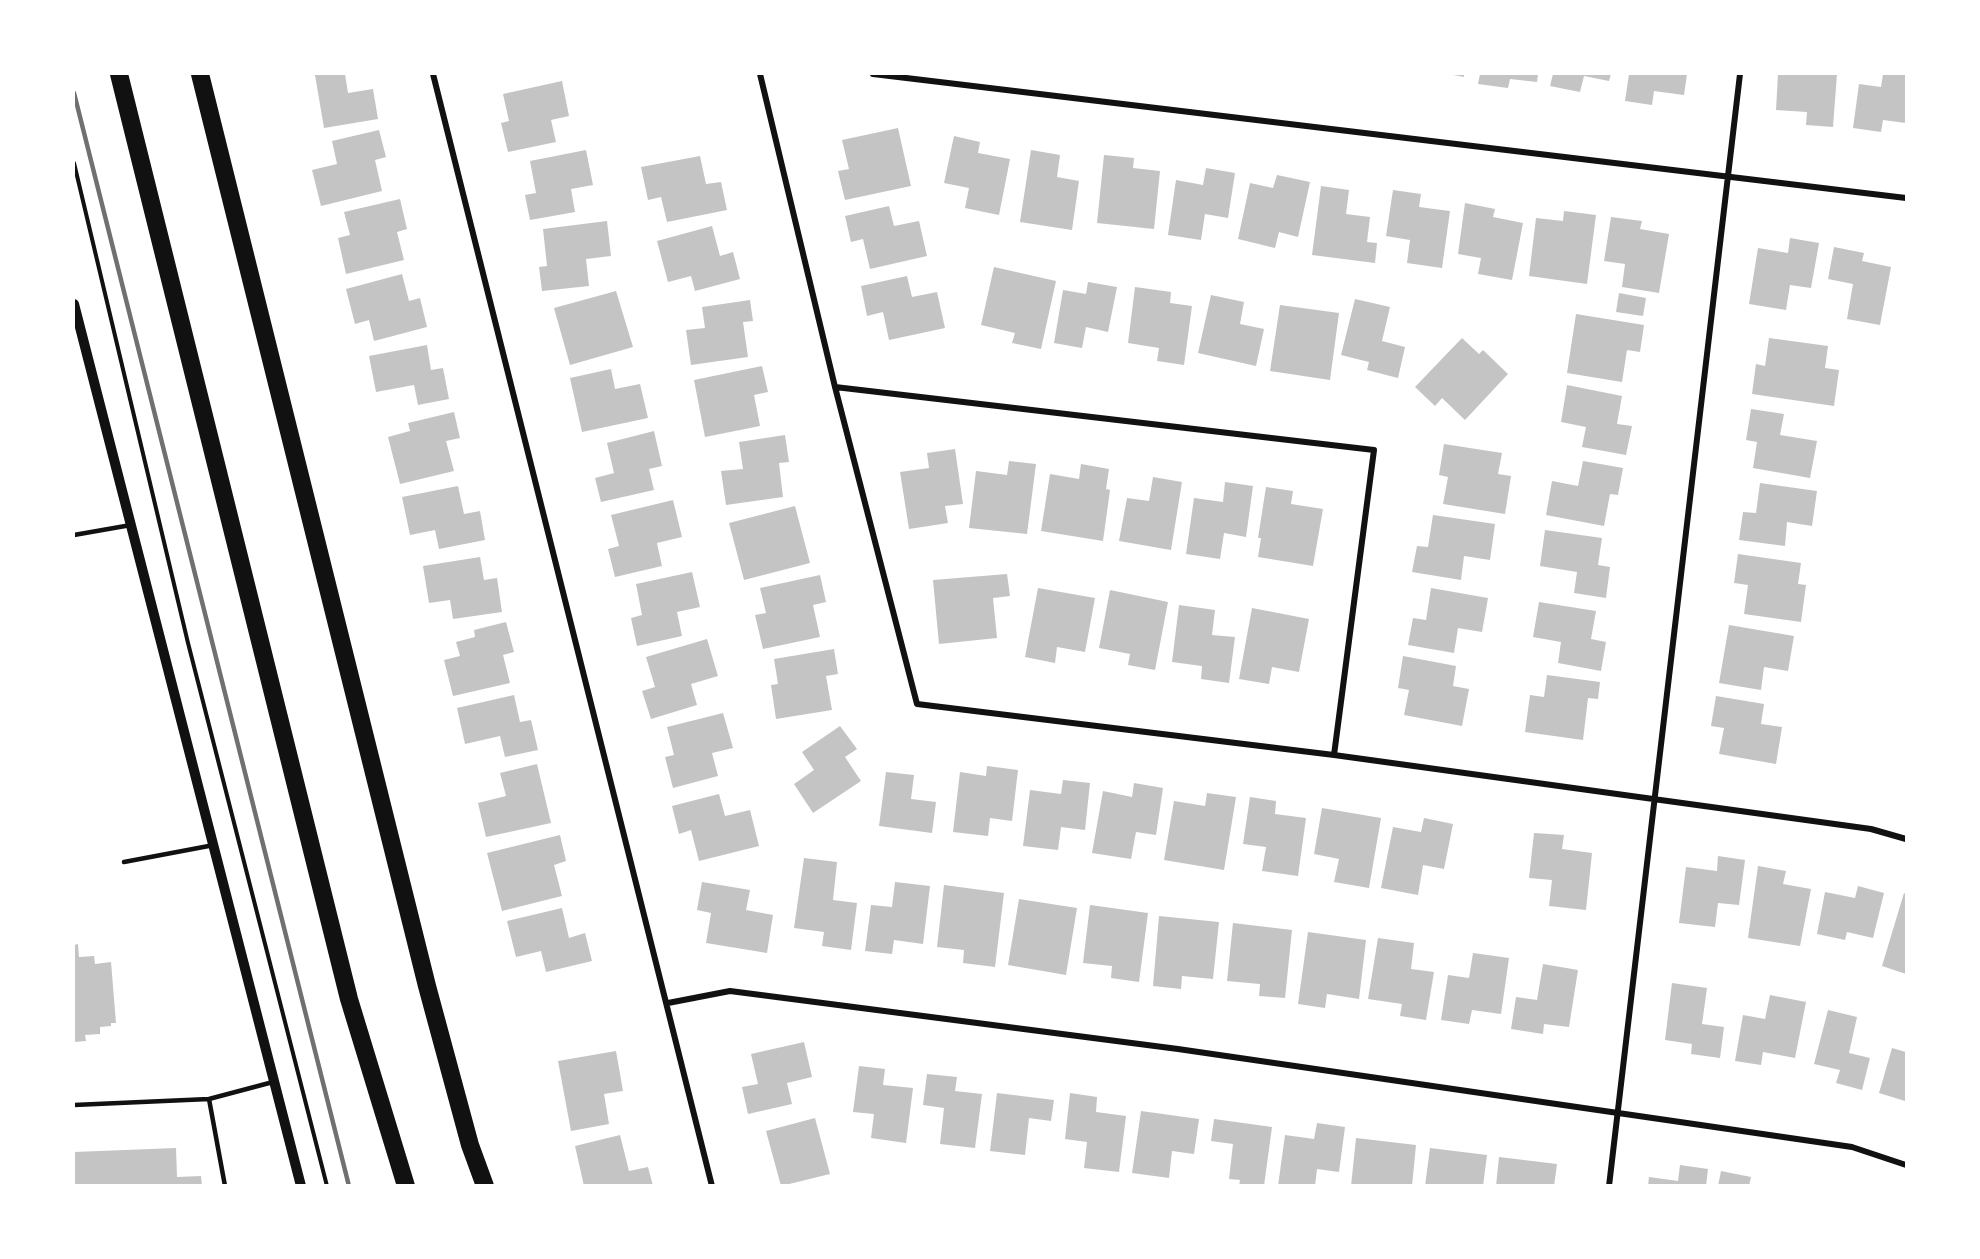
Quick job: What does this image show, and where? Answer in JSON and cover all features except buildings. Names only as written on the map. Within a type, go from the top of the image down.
[{"type":"highway","points":[[119,74],[350,999],[405,1185]]},
{"type":"highway","points":[[200,74],[424,975],[470,1145],[486,1185]]},
{"type":"street","points":[[433,74],[712,1185]]},
{"type":"street","points":[[760,74],[835,387],[916,704],[1334,754],[1871,829],[1906,839]]},
{"type":"street","points":[[873,74],[1906,198]]},
{"type":"street","points":[[1609,1185],[1740,74]]},
{"type":"street","points":[[74,304],[301,1185]]},
{"type":"street","points":[[835,387],[1374,450],[1334,754]]},
{"type":"street","points":[[668,1003],[730,991],[1178,1048],[1852,1147],[1906,1165]]},
{"type":"lane","points":[[74,535],[131,525]]},
{"type":"lane","points":[[124,862],[214,845]]},
{"type":"lane","points":[[74,1105],[209,1099],[276,1082]]},
{"type":"lane","points":[[209,1099],[225,1185]]},
{"type":"path","points":[[74,163],[188,643],[327,1185]]},
{"type":"railway","points":[[74,93],[349,1186]]}]
